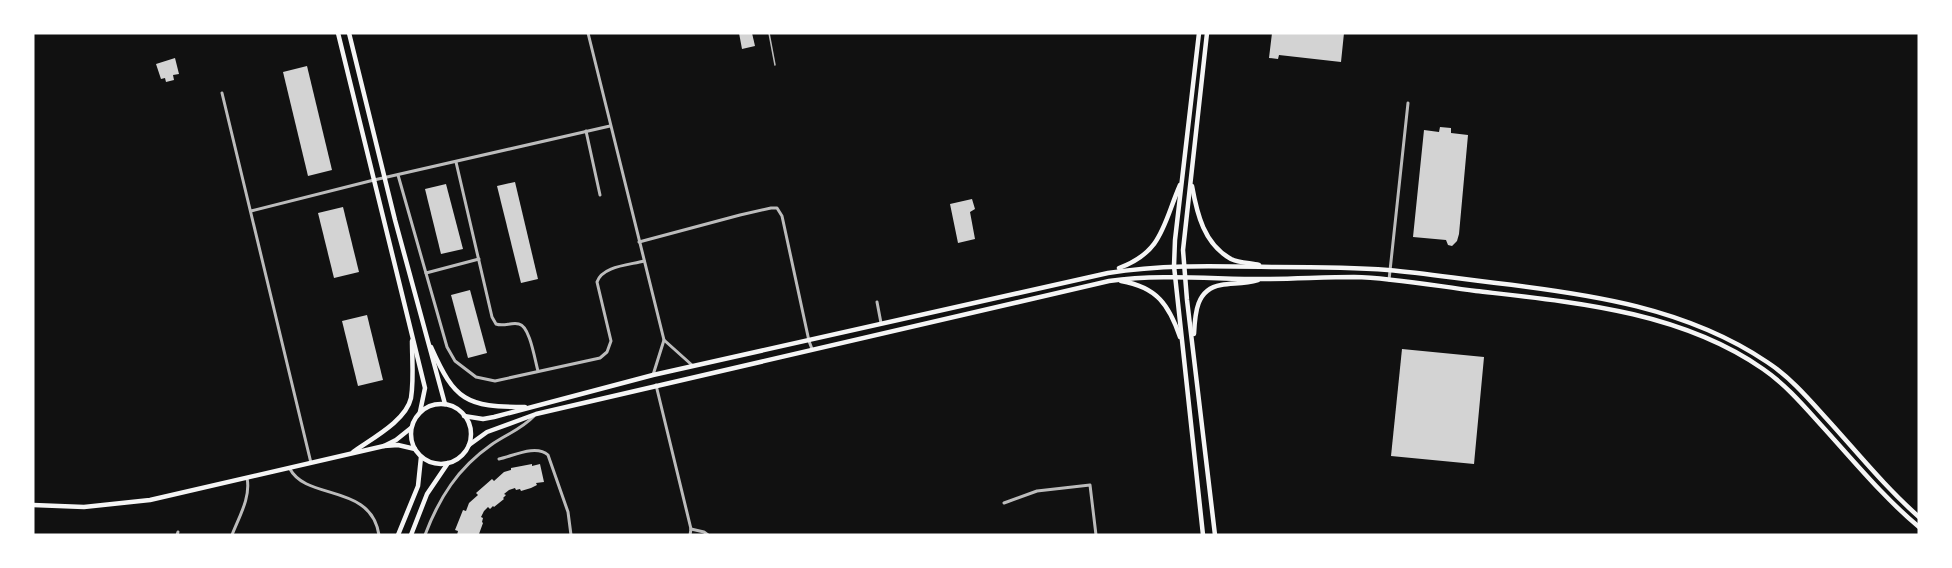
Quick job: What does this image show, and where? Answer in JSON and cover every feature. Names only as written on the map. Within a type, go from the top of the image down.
[{"type":"main road","points":[[338,33],[425,387],[420,412]]},
{"type":"main road","points":[[349,33],[445,404]]},
{"type":"main road","points":[[1199,33],[1175,240],[1174,267],[1203,535]]},
{"type":"main road","points":[[1207,33],[1183,241],[1215,535]]},
{"type":"main road","points":[[1108,273],[1138,259],[1153,247],[1159,238],[1182,180]]},
{"type":"main road","points":[[1190,180],[1201,224],[1212,242],[1232,259],[1264,267]]},
{"type":"main road","points":[[464,416],[483,419],[653,375],[1108,273],[1184,266],[1391,270],[1540,288],[1614,301],[1645,308],[1714,333],[1746,348],[1769,363],[1799,388],[1887,487],[1919,517]]},
{"type":"main road","points":[[469,445],[471,432],[464,416],[456,408],[445,404],[431,405],[414,419],[411,439],[421,457],[434,463],[448,463],[459,458],[469,445],[487,432],[536,414],[1109,281],[1175,276],[1262,279],[1354,278],[1538,298],[1622,312],[1684,329],[1712,341],[1749,360],[1782,385],[1808,410],[1882,493],[1919,527]]},
{"type":"main road","points":[[1194,345],[1195,312],[1203,295],[1218,285],[1245,284],[1262,279]]},
{"type":"main road","points":[[1109,281],[1139,285],[1158,296],[1173,318],[1184,347]]},
{"type":"main road","points":[[424,328],[442,370],[460,394],[471,402],[487,406],[533,407]]},
{"type":"main road","points":[[352,454],[404,413],[410,400],[412,332]]},
{"type":"main road","points":[[33,505],[84,507],[129,504],[384,446],[411,428]]},
{"type":"main road","points":[[384,446],[415,449]]},
{"type":"main road","points":[[398,535],[418,486],[421,457]]},
{"type":"main road","points":[[411,535],[427,494],[448,463]]},
{"type":"street","points":[[588,33],[664,340],[653,375]]},
{"type":"street","points":[[222,93],[311,463]]},
{"type":"street","points":[[1389,280],[1408,103]]},
{"type":"street","points":[[250,212],[374,180],[610,126]]},
{"type":"street","points":[[586,131],[600,195]]},
{"type":"street","points":[[456,162],[492,317],[496,324],[502,326],[518,324],[527,330],[538,371]]},
{"type":"street","points":[[398,175],[447,347],[455,361],[476,377],[495,381],[600,358],[607,352],[610,341],[597,282],[599,275],[605,271],[644,261]]},
{"type":"street","points":[[639,242],[740,215],[777,208],[782,216],[812,349]]},
{"type":"street","points":[[426,273],[479,259]]},
{"type":"street","points":[[877,302],[881,325]]},
{"type":"street","points":[[664,340],[694,366]]},
{"type":"street","points":[[656,385],[692,529],[690,535]]},
{"type":"street","points":[[425,535],[438,504],[457,474],[479,454],[526,425],[536,414]]},
{"type":"street","points":[[499,459],[536,450],[544,451],[548,455],[568,512],[571,535]]},
{"type":"street","points":[[290,469],[296,478],[363,506],[374,519],[379,535]]},
{"type":"street","points":[[232,535],[248,494],[247,478]]},
{"type":"street","points":[[1004,503],[1037,491],[1090,485],[1096,535]]},
{"type":"street","points":[[692,529],[708,535]]},
{"type":"lane","points":[[769,33],[775,65]]},
{"type":"building","points":[[739,33],[752,33],[755,46],[742,49]]},
{"type":"building","points":[[1272,33],[1344,33],[1341,62],[1279,55],[1278,59],[1269,58]]},
{"type":"building","points":[[175,58],[179,74],[173,75],[174,80],[166,82],[165,78],[161,79],[156,64]]},
{"type":"building","points":[[307,66],[332,170],[308,176],[283,72]]},
{"type":"building","points":[[1440,127],[1451,128],[1451,133],[1468,135],[1459,234],[1452,246],[1448,245],[1446,240],[1413,237],[1424,130],[1439,132]]},
{"type":"building","points":[[515,182],[538,279],[521,283],[497,186]]},
{"type":"building","points":[[446,184],[463,249],[441,254],[425,189]]},
{"type":"building","points":[[972,199],[975,209],[970,212],[975,239],[958,243],[950,204]]},
{"type":"building","points":[[343,207],[359,272],[334,278],[318,213]]},
{"type":"building","points":[[470,290],[487,353],[468,358],[451,295]]},
{"type":"building","points":[[367,315],[383,380],[358,386],[342,321]]},
{"type":"building","points":[[1402,349],[1484,357],[1474,464],[1391,456]]},
{"type":"building","points":[[532,464],[532,466],[540,464],[544,482],[536,483],[537,485],[521,491],[515,488],[509,490],[504,494],[506,495],[504,499],[484,511],[479,534],[457,535],[458,531],[455,530],[463,510],[466,511],[469,503],[478,495],[476,493],[492,479],[494,481],[511,468]]}]
